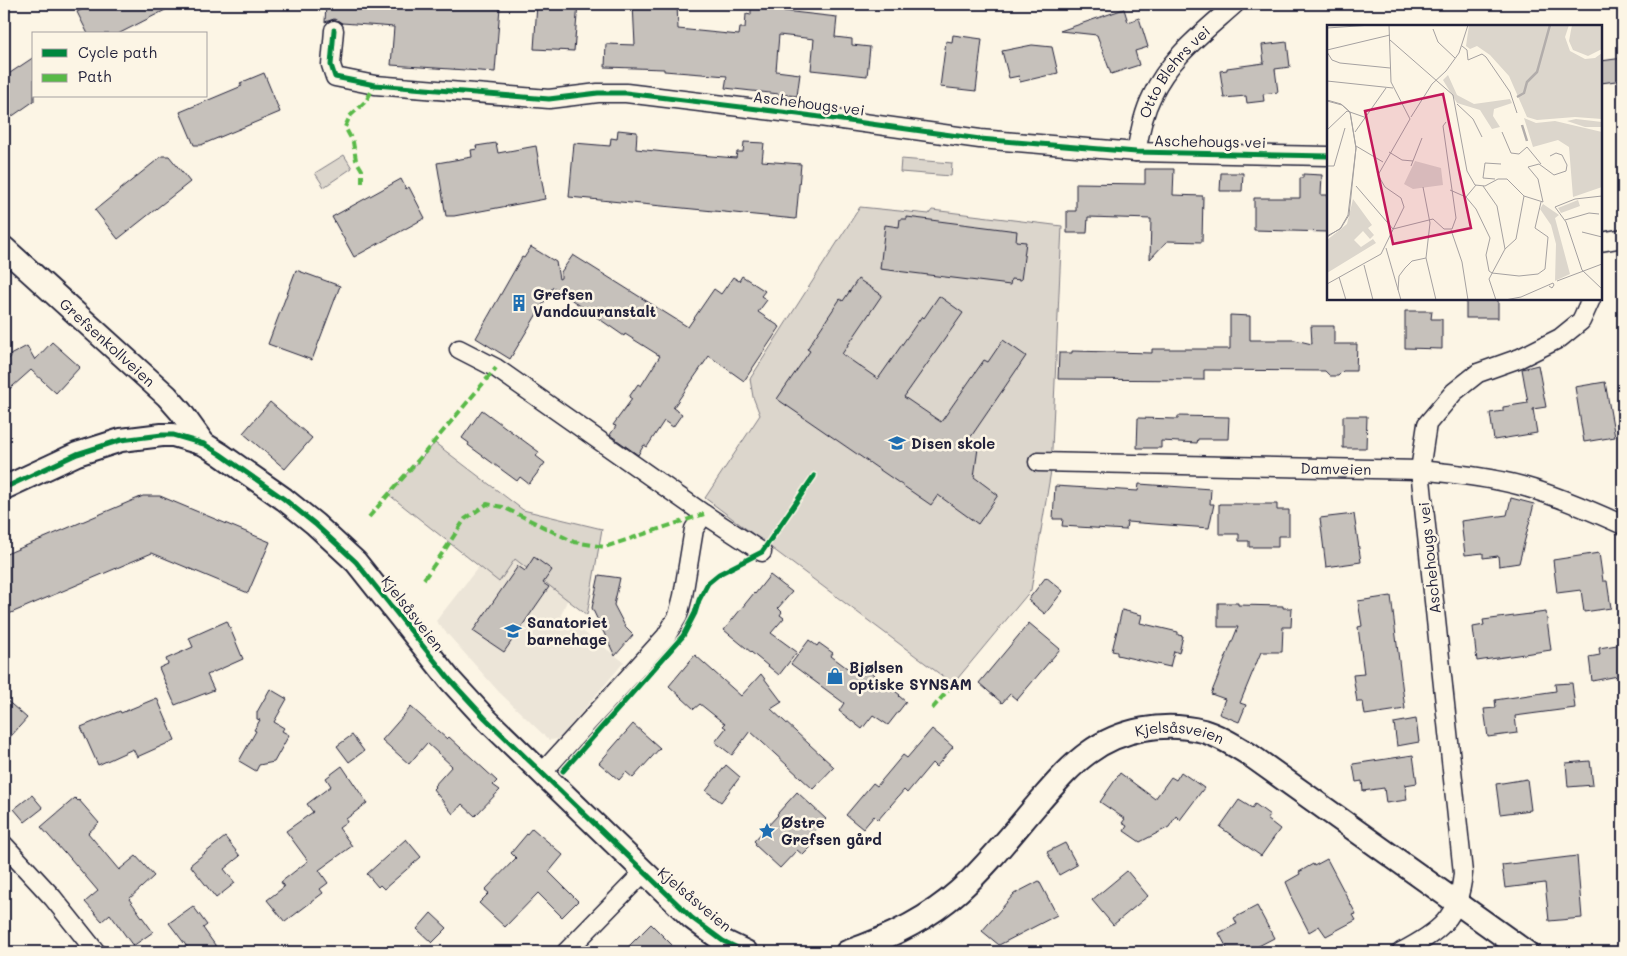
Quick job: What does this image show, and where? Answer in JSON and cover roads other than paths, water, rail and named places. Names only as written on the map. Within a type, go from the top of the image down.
[{"type":"street","name":"Otto Blehrs vei","points":[[1136,152],[1142,121],[1152,96],[1165,74],[1186,49],[1235,4]]},
{"type":"street","name":"Aschehougs vei","points":[[334,30],[330,65],[335,77],[375,85],[549,99],[598,93],[626,93],[980,139],[1136,152],[1327,156]]},
{"type":"street","points":[[1602,242],[1623,238]]},
{"type":"street","name":"Grefsenkollveien","points":[[4,248],[167,396],[204,444]]},
{"type":"street","name":"Aschehougs vei","points":[[1457,904],[1462,890],[1462,856],[1420,470],[1427,424],[1454,392],[1478,373],[1520,358],[1560,338],[1581,321],[1591,300]]},
{"type":"street","points":[[459,350],[496,368],[704,514],[762,552]]},
{"type":"street","name":"Kjelsåsveien","points":[[4,488],[78,454],[121,440],[162,435],[204,444],[284,499],[315,524],[356,562],[450,680],[485,718],[698,922],[723,941],[746,952]]},
{"type":"street","name":"Damveien","points":[[1038,462],[1420,470],[1471,476],[1523,486],[1597,513],[1623,525]]},
{"type":"street","points":[[542,773],[666,636],[678,616],[694,529],[704,514]]},
{"type":"street","name":"Kjelsåsveien","points":[[847,952],[900,930],[939,907],[975,876],[1047,793],[1088,753],[1118,736],[1150,727],[1172,726],[1204,731],[1234,745],[1526,952]]},
{"type":"street","points":[[4,845],[53,898],[90,950]]},
{"type":"street","points":[[566,952],[644,872]]},
{"type":"street","points":[[1401,952],[1420,943],[1439,929],[1450,917],[1457,904]]},
{"type":"place","name":"Grefsen Vandcuuranstalt","points":[[519,303]]},
{"type":"place","name":"Disen skole","points":[[897,443]]},
{"type":"place","name":"Sanatoriet barnehage","points":[[513,631]]},
{"type":"place","name":"Bjølsen optiske SYNSAM","points":[[835,676]]},
{"type":"place","name":"Østre Grefsen gård","points":[[767,831]]}]
